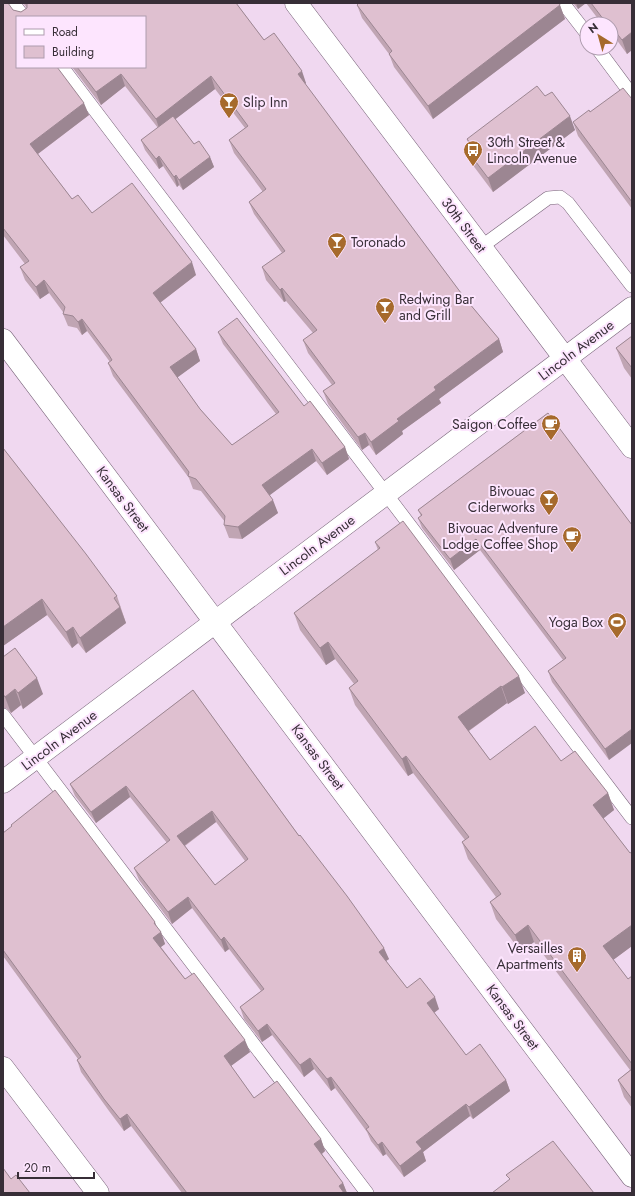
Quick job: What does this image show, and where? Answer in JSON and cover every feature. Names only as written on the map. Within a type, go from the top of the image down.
[{"type":"street","name":"30th Street","points":[[296,3],[632,447]]},
{"type":"street","name":"Lincoln Avenue","points":[[3,782],[632,308]]},
{"type":"street","name":"Kansas Street","points":[[3,340],[632,1176]]},
{"type":"street","points":[[3,1068],[98,1193]]},
{"type":"lane","points":[[13,3],[23,16]]},
{"type":"lane","points":[[564,3],[579,23]]},
{"type":"lane","points":[[603,56],[632,95]]},
{"type":"lane","points":[[63,68],[632,818]]},
{"type":"lane","points":[[481,247],[548,198],[560,198],[568,203],[632,286]]},
{"type":"lane","points":[[3,715],[367,1193]]},
{"type":"building","points":[[3,3],[8,3],[13,10],[21,12],[27,8],[27,3],[236,3],[264,40],[274,33],[302,71],[298,74],[464,297],[499,339],[434,387],[436,390],[397,419],[399,421],[371,442],[365,433],[358,437],[323,391],[335,383],[303,340],[317,330],[282,288],[280,290],[262,267],[285,251],[249,202],[266,189],[229,140],[248,126],[211,76],[156,119],[121,74],[96,92],[78,68],[146,68],[146,16],[16,16],[16,68],[58,68],[84,103],[30,144],[72,199],[78,195],[92,213],[132,183],[192,262],[153,293],[196,349],[170,367],[200,409],[232,445],[279,412],[218,332],[237,318],[304,406],[310,401],[345,447],[322,463],[312,449],[262,485],[273,500],[238,527],[224,525],[225,516],[196,479],[188,476],[189,472],[108,363],[112,360],[82,319],[78,322],[73,316],[63,314],[65,307],[44,280],[36,287],[20,267],[29,261],[3,228]]},
{"type":"building","points":[[359,3],[559,3],[560,5],[428,106],[389,54],[392,51],[357,5]]},
{"type":"building","points":[[591,3],[632,3],[632,32],[622,40],[619,36],[619,16],[601,16]]},
{"type":"building","points":[[537,86],[545,96],[552,92],[570,116],[488,178],[467,150],[472,146],[467,139]]},
{"type":"building","points":[[623,88],[632,99],[632,202],[573,122],[589,110],[590,112]]},
{"type":"building","points":[[173,116],[194,144],[199,141],[210,157],[179,180],[176,175],[174,177],[159,156],[156,159],[141,140]]},
{"type":"building","points":[[632,336],[632,368],[616,348]]},
{"type":"building","points":[[548,413],[632,525],[632,729],[605,749],[548,671],[566,658],[476,539],[450,559],[418,518],[422,515],[418,510]]},
{"type":"building","points":[[3,448],[117,596],[114,598],[120,607],[80,638],[73,627],[66,632],[42,599],[3,627]]},
{"type":"building","points":[[403,521],[519,676],[502,687],[501,686],[458,717],[490,760],[535,726],[561,761],[575,751],[608,793],[593,805],[630,853],[632,852],[632,925],[603,946],[628,979],[632,976],[632,1064],[528,925],[515,935],[490,902],[501,894],[462,842],[469,837],[406,756],[402,759],[349,688],[358,681],[328,642],[320,648],[294,613],[380,548],[375,542]]},
{"type":"building","points":[[15,648],[37,678],[18,693],[15,689],[5,697],[3,694],[3,657]]},
{"type":"building","points":[[193,690],[299,836],[300,835],[347,896],[384,948],[379,952],[407,988],[420,978],[435,997],[427,1003],[466,1055],[480,1044],[506,1080],[469,1107],[466,1104],[416,1142],[422,1149],[400,1166],[382,1142],[378,1145],[366,1129],[369,1127],[331,1077],[327,1079],[310,1058],[300,1065],[267,1024],[258,1031],[240,1007],[264,989],[224,937],[221,940],[188,897],[168,912],[134,868],[170,840],[126,786],[91,812],[70,784]],"holes":[[[212,811],[248,859],[215,885],[177,836]]]},
{"type":"building","points":[[55,790],[155,922],[154,923],[161,932],[153,938],[185,979],[194,973],[245,1040],[224,1056],[254,1098],[277,1081],[321,1139],[314,1144],[343,1183],[339,1186],[344,1193],[187,1193],[127,1114],[120,1119],[104,1099],[77,1060],[81,1057],[3,950],[3,833]]},
{"type":"building","points":[[632,1069],[632,1099],[618,1080]]},
{"type":"building","points":[[553,1141],[594,1193],[492,1193],[510,1179],[506,1175]]},
{"type":"building","points":[[3,1168],[11,1179],[16,1175],[30,1193],[3,1193]]},
{"type":"place","name":"Slip Inn","points":[[229,119]]},
{"type":"place","name":"30th Street & Lincoln Avenue","points":[[473,167]]},
{"type":"place","name":"Toronado","points":[[337,259]]},
{"type":"place","name":"Redwing Bar and Grill","points":[[385,324]]},
{"type":"place","name":"Saigon Coffee","points":[[551,441]]},
{"type":"place","name":"Bivouac Ciderworks","points":[[549,516]]},
{"type":"place","name":"Bivouac Adventure Lodge Coffee Shop","points":[[572,553]]},
{"type":"place","name":"Yoga Box","points":[[617,639]]},
{"type":"place","name":"Versailles Apartments","points":[[577,973]]}]
